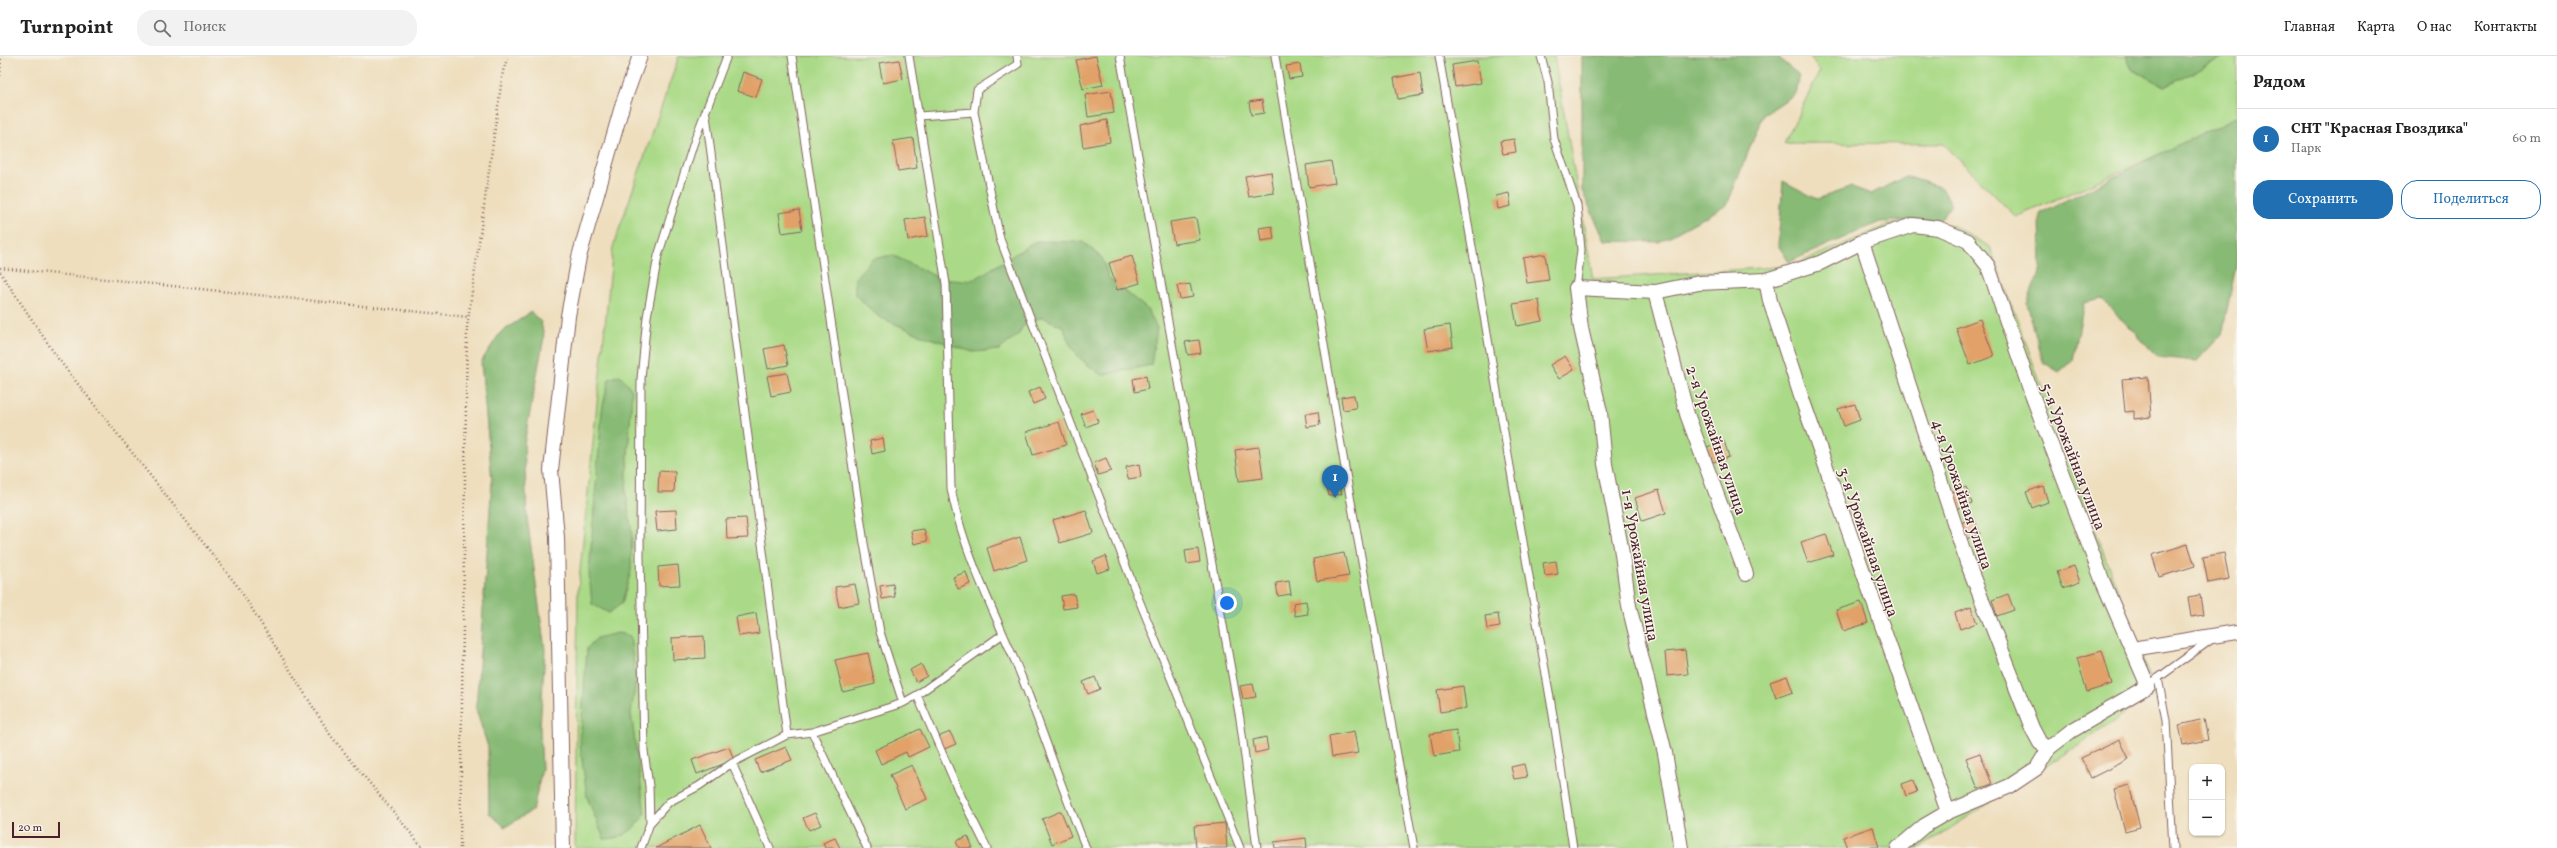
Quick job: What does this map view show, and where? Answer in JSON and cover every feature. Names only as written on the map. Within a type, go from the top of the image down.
[{"type":"street","points":[[563,848],[557,537],[551,470],[568,316],[579,257],[623,103],[640,56]]},
{"type":"street","name":"5-я Урожайная улица","points":[[1862,242],[1913,225],[1938,228],[1968,241],[1988,266],[2031,392],[2103,582],[2132,649],[2153,682]]},
{"type":"street","points":[[1576,288],[1655,292],[1699,284],[1766,280],[1820,263],[1862,242]]},
{"type":"street","name":"4-я Урожайная улица","points":[[1862,242],[1967,562],[2032,728],[2040,743],[2049,748]]},
{"type":"street","name":"3-я Урожайная улица","points":[[1766,280],[1770,301],[1806,411],[1948,812]]},
{"type":"street","name":"1-я Урожайная улица","points":[[1576,288],[1581,328],[1600,412],[1605,464],[1621,547],[1629,606],[1665,752],[1681,848]]},
{"type":"street","name":"2-я Урожайная улица","points":[[1655,292],[1687,414],[1746,574]]},
{"type":"street","points":[[2132,649],[2214,638],[2237,632]]},
{"type":"street","points":[[1898,848],[1924,826],[1948,812],[2010,786],[2037,768],[2049,748],[2071,731],[2153,682]]},
{"type":"lane","points":[[641,848],[650,823],[649,786],[644,751],[640,556],[641,379],[647,317],[658,256],[705,113],[727,56]]},
{"type":"lane","points":[[792,56],[864,543],[880,632],[903,703]]},
{"type":"lane","points":[[909,56],[946,284],[951,488],[955,510],[971,555],[1086,848]]},
{"type":"lane","points":[[1017,56],[1018,64],[977,90],[974,112],[1000,239],[1137,594],[1240,848]]},
{"type":"lane","points":[[1120,56],[1240,719],[1257,848]]},
{"type":"lane","points":[[1275,56],[1346,474],[1414,848]]},
{"type":"lane","points":[[1438,56],[1552,708],[1573,848]]},
{"type":"lane","points":[[1541,56],[1548,82],[1554,139],[1577,205],[1581,250],[1576,288]]},
{"type":"lane","points":[[919,116],[974,112]]},
{"type":"lane","points":[[705,113],[787,735]]},
{"type":"lane","points":[[650,823],[669,802],[699,786],[732,763],[787,735],[812,732],[903,703],[917,695],[1003,634]]},
{"type":"lane","points":[[2173,848],[2167,734],[2153,682],[2214,638]]},
{"type":"lane","points":[[917,695],[959,792],[987,848]]},
{"type":"lane","points":[[812,732],[867,848]]},
{"type":"lane","points":[[732,763],[770,848]]},
{"type":"path","points":[[0,76],[1,56]]},
{"type":"path","points":[[460,848],[468,317],[503,71],[508,56]]},
{"type":"path","points":[[0,268],[468,317]]},
{"type":"path","points":[[0,272],[59,360],[238,588],[331,736],[423,848]]},
{"type":"green space","points":[[679,56],[1554,56],[1593,279],[1792,266],[1888,225],[1914,222],[1953,226],[1990,247],[2156,694],[1920,848],[575,848],[578,590],[613,247]]},
{"type":"green space","points":[[1582,56],[1776,56],[1799,75],[1795,94],[1763,115],[1727,205],[1659,242],[1605,241],[1582,191]]},
{"type":"green space","points":[[1810,56],[2126,56],[2132,69],[2165,87],[2225,56],[2237,56],[2237,120],[2016,217],[1944,144],[1784,143],[1820,71]]},
{"type":"green space","points":[[2126,56],[2225,56],[2165,87],[2132,69]]},
{"type":"green space","points":[[2237,116],[2237,261],[2222,334],[2197,361],[2158,357],[2102,299],[2084,303],[2073,360],[2059,372],[2043,362],[2027,303],[2041,268],[2040,213]]},
{"type":"green space","points":[[1906,176],[1942,188],[1952,205],[1940,219],[1880,222],[1789,262],[1778,245],[1783,181],[1817,199],[1852,187],[1871,194]]},
{"type":"green space","points":[[1036,241],[1083,242],[1102,258],[1109,278],[1147,309],[1157,328],[1151,365],[1102,375],[1077,355],[1066,336],[1064,327],[1042,317],[1023,326],[1018,335],[999,350],[973,352],[921,335],[879,317],[855,295],[855,278],[872,259],[892,255],[939,278],[962,281],[975,279]]},
{"type":"green space","points":[[531,312],[541,322],[544,337],[524,444],[527,518],[545,650],[540,728],[542,769],[533,810],[505,827],[489,813],[488,747],[476,709],[492,481],[481,362],[500,333]]},
{"type":"green space","points":[[620,375],[632,390],[626,492],[632,533],[631,571],[622,603],[609,613],[592,604],[589,573],[602,410],[609,379]]},
{"type":"green space","points":[[618,633],[630,636],[636,681],[631,713],[645,814],[628,832],[618,837],[604,839],[587,797],[580,745],[587,648],[597,638]]},
{"type":"building","points":[[1096,56],[1103,85],[1083,89],[1076,60]]},
{"type":"building","points":[[899,60],[903,79],[883,83],[879,63]]},
{"type":"building","points":[[1477,61],[1481,83],[1455,87],[1452,65]]},
{"type":"building","points":[[1300,64],[1302,77],[1289,79],[1286,66]]},
{"type":"building","points":[[743,72],[762,79],[756,97],[737,91]]},
{"type":"building","points":[[1420,73],[1423,95],[1398,99],[1394,78]]},
{"type":"building","points":[[1111,91],[1114,113],[1088,117],[1085,95]]},
{"type":"building","points":[[1262,100],[1264,113],[1251,115],[1249,102]]},
{"type":"building","points":[[1107,120],[1110,142],[1083,147],[1080,126]]},
{"type":"building","points":[[913,138],[917,168],[898,171],[893,141]]},
{"type":"building","points":[[1514,139],[1516,152],[1503,154],[1500,141]]},
{"type":"building","points":[[1331,161],[1335,183],[1309,187],[1306,165]]},
{"type":"building","points":[[1271,172],[1274,193],[1249,197],[1245,176]]},
{"type":"building","points":[[1509,193],[1511,206],[1498,209],[1496,196]]},
{"type":"building","points":[[799,210],[802,230],[782,233],[779,213]]},
{"type":"building","points":[[925,217],[928,236],[908,240],[905,220]]},
{"type":"building","points":[[1196,218],[1200,240],[1174,244],[1170,222]]},
{"type":"building","points":[[1272,226],[1274,239],[1261,241],[1259,228]]},
{"type":"building","points":[[1545,254],[1549,280],[1527,283],[1523,258]]},
{"type":"building","points":[[1132,256],[1140,283],[1117,290],[1109,263]]},
{"type":"building","points":[[1190,284],[1193,297],[1180,299],[1177,286]]},
{"type":"building","points":[[1539,300],[1542,321],[1517,326],[1513,304]]},
{"type":"building","points":[[1980,319],[1994,356],[1970,365],[1956,328]]},
{"type":"building","points":[[1450,325],[1453,347],[1428,351],[1424,329]]},
{"type":"building","points":[[1199,340],[1201,353],[1188,355],[1185,342]]},
{"type":"building","points":[[784,345],[788,365],[768,369],[764,349]]},
{"type":"building","points":[[1565,356],[1574,370],[1559,379],[1550,365]]},
{"type":"building","points":[[787,373],[791,392],[771,396],[767,376]]},
{"type":"building","points":[[1146,376],[1148,389],[1135,392],[1133,379]]},
{"type":"building","points":[[2148,377],[2151,417],[2134,419],[2134,411],[2125,412],[2122,379]]},
{"type":"building","points":[[1040,387],[1045,399],[1033,404],[1028,392]]},
{"type":"building","points":[[1354,395],[1356,408],[1343,410],[1341,397]]},
{"type":"building","points":[[1855,404],[1860,420],[1844,426],[1838,409]]},
{"type":"building","points":[[1093,410],[1098,422],[1086,427],[1081,414]]},
{"type":"building","points":[[1318,412],[1320,425],[1307,427],[1305,414]]},
{"type":"building","points":[[1059,422],[1066,445],[1033,455],[1026,432]]},
{"type":"building","points":[[883,438],[885,451],[872,454],[870,441]]},
{"type":"building","points":[[1724,441],[1729,457],[1713,462],[1707,447]]},
{"type":"building","points":[[1259,447],[1263,478],[1239,481],[1235,450]]},
{"type":"building","points":[[1106,458],[1111,471],[1098,475],[1094,463]]},
{"type":"building","points":[[1139,464],[1141,477],[1128,479],[1126,467]]},
{"type":"building","points":[[659,471],[675,472],[674,492],[658,492]]},
{"type":"building","points":[[1339,481],[1342,494],[1329,496],[1326,483]]},
{"type":"building","points":[[2043,486],[2048,502],[2032,508],[2026,492]]},
{"type":"building","points":[[1966,487],[1972,503],[1956,509],[1950,493]]},
{"type":"building","points":[[1659,490],[1666,513],[1642,521],[1635,498]]},
{"type":"building","points":[[676,510],[677,529],[657,531],[655,511]]},
{"type":"building","points":[[1086,510],[1093,533],[1060,543],[1053,520]]},
{"type":"building","points":[[746,518],[748,538],[727,539],[726,519]]},
{"type":"building","points":[[1974,518],[1980,534],[1963,540],[1958,524]]},
{"type":"building","points":[[924,529],[927,541],[914,544],[911,531]]},
{"type":"building","points":[[1826,534],[1833,555],[1808,563],[1801,542]]},
{"type":"building","points":[[1020,537],[1027,560],[994,571],[987,548]]},
{"type":"building","points":[[2188,544],[2195,566],[2159,577],[2152,555]]},
{"type":"building","points":[[1198,549],[1200,562],[1187,564],[1185,551]]},
{"type":"building","points":[[1344,553],[1349,576],[1317,581],[1313,559]]},
{"type":"building","points":[[2224,553],[2229,579],[2208,583],[2203,557]]},
{"type":"building","points":[[1106,556],[1110,569],[1097,573],[1093,561]]},
{"type":"building","points":[[1556,561],[1558,574],[1545,576],[1543,563]]},
{"type":"building","points":[[678,565],[680,585],[659,586],[658,567]]},
{"type":"building","points":[[2074,566],[2080,582],[2063,588],[2057,572]]},
{"type":"building","points":[[966,572],[970,584],[958,589],[953,577]]},
{"type":"building","points":[[1289,581],[1291,594],[1278,596],[1276,583]]},
{"type":"building","points":[[855,584],[859,603],[839,607],[835,587]]},
{"type":"building","points":[[893,584],[895,597],[882,599],[880,586]]},
{"type":"building","points":[[1074,594],[1077,607],[1063,609],[1061,596]]},
{"type":"building","points":[[2008,594],[2014,610],[1997,616],[1992,600]]},
{"type":"building","points":[[2200,595],[2203,615],[2191,617],[2188,597]]},
{"type":"building","points":[[1306,601],[1308,614],[1295,616],[1293,603]]},
{"type":"building","points":[[1861,602],[1868,623],[1843,631],[1836,610]]},
{"type":"building","points":[[1971,607],[1977,623],[1960,629],[1955,613]]},
{"type":"building","points":[[756,613],[759,633],[739,636],[736,617]]},
{"type":"building","points":[[1498,614],[1500,627],[1487,629],[1485,616]]},
{"type":"building","points":[[704,636],[705,658],[673,660],[672,638]]},
{"type":"building","points":[[1685,650],[1688,674],[1667,676],[1665,652]]},
{"type":"building","points":[[2102,651],[2112,684],[2087,692],[2077,658]]},
{"type":"building","points":[[868,653],[875,684],[843,692],[835,660]]},
{"type":"building","points":[[921,664],[927,676],[916,682],[910,670]]},
{"type":"building","points":[[1787,676],[1793,692],[1776,698],[1770,682]]},
{"type":"building","points":[[1095,677],[1100,689],[1088,694],[1083,682]]},
{"type":"building","points":[[1253,684],[1256,697],[1243,699],[1240,686]]},
{"type":"building","points":[[1463,686],[1466,708],[1440,712],[1437,690]]},
{"type":"building","points":[[2204,719],[2208,740],[2183,745],[2179,725]]},
{"type":"building","points":[[920,729],[929,747],[908,757],[906,752],[881,764],[875,750]]},
{"type":"building","points":[[1456,730],[1459,752],[1434,756],[1430,734]]},
{"type":"building","points":[[1354,731],[1358,753],[1332,757],[1329,736]]},
{"type":"building","points":[[950,732],[956,744],[944,749],[938,737]]},
{"type":"building","points":[[1266,737],[1268,750],[1255,753],[1253,740]]},
{"type":"building","points":[[2120,740],[2129,759],[2091,778],[2081,758]]},
{"type":"building","points":[[729,747],[734,760],[697,774],[692,760]]},
{"type":"building","points":[[786,747],[792,760],[760,772],[755,760]]},
{"type":"building","points":[[1980,753],[1992,784],[1978,789],[1966,758]]},
{"type":"building","points":[[1524,764],[1527,777],[1514,779],[1511,767]]},
{"type":"building","points":[[912,765],[927,799],[905,809],[890,775]]},
{"type":"building","points":[[1913,780],[1917,792],[1906,796],[1902,784]]},
{"type":"building","points":[[2129,785],[2140,827],[2125,831],[2114,789]]},
{"type":"building","points":[[1061,811],[1071,836],[1052,844],[1042,819]]},
{"type":"building","points":[[815,813],[821,825],[809,830],[803,818]]},
{"type":"building","points":[[1225,823],[1227,848],[1196,848],[1194,826]]},
{"type":"building","points":[[700,825],[711,848],[656,848]]},
{"type":"building","points":[[1873,827],[1879,847],[1847,848],[1843,837]]},
{"type":"building","points":[[968,836],[973,848],[959,848],[956,841]]},
{"type":"building","points":[[835,838],[840,848],[825,848],[823,843]]},
{"type":"building","points":[[1306,838],[1307,848],[1275,848],[1274,842]]},
{"type":"place","name":"СНТ \"Красная Гвоздика\"","points":[[1335,498]]}]
